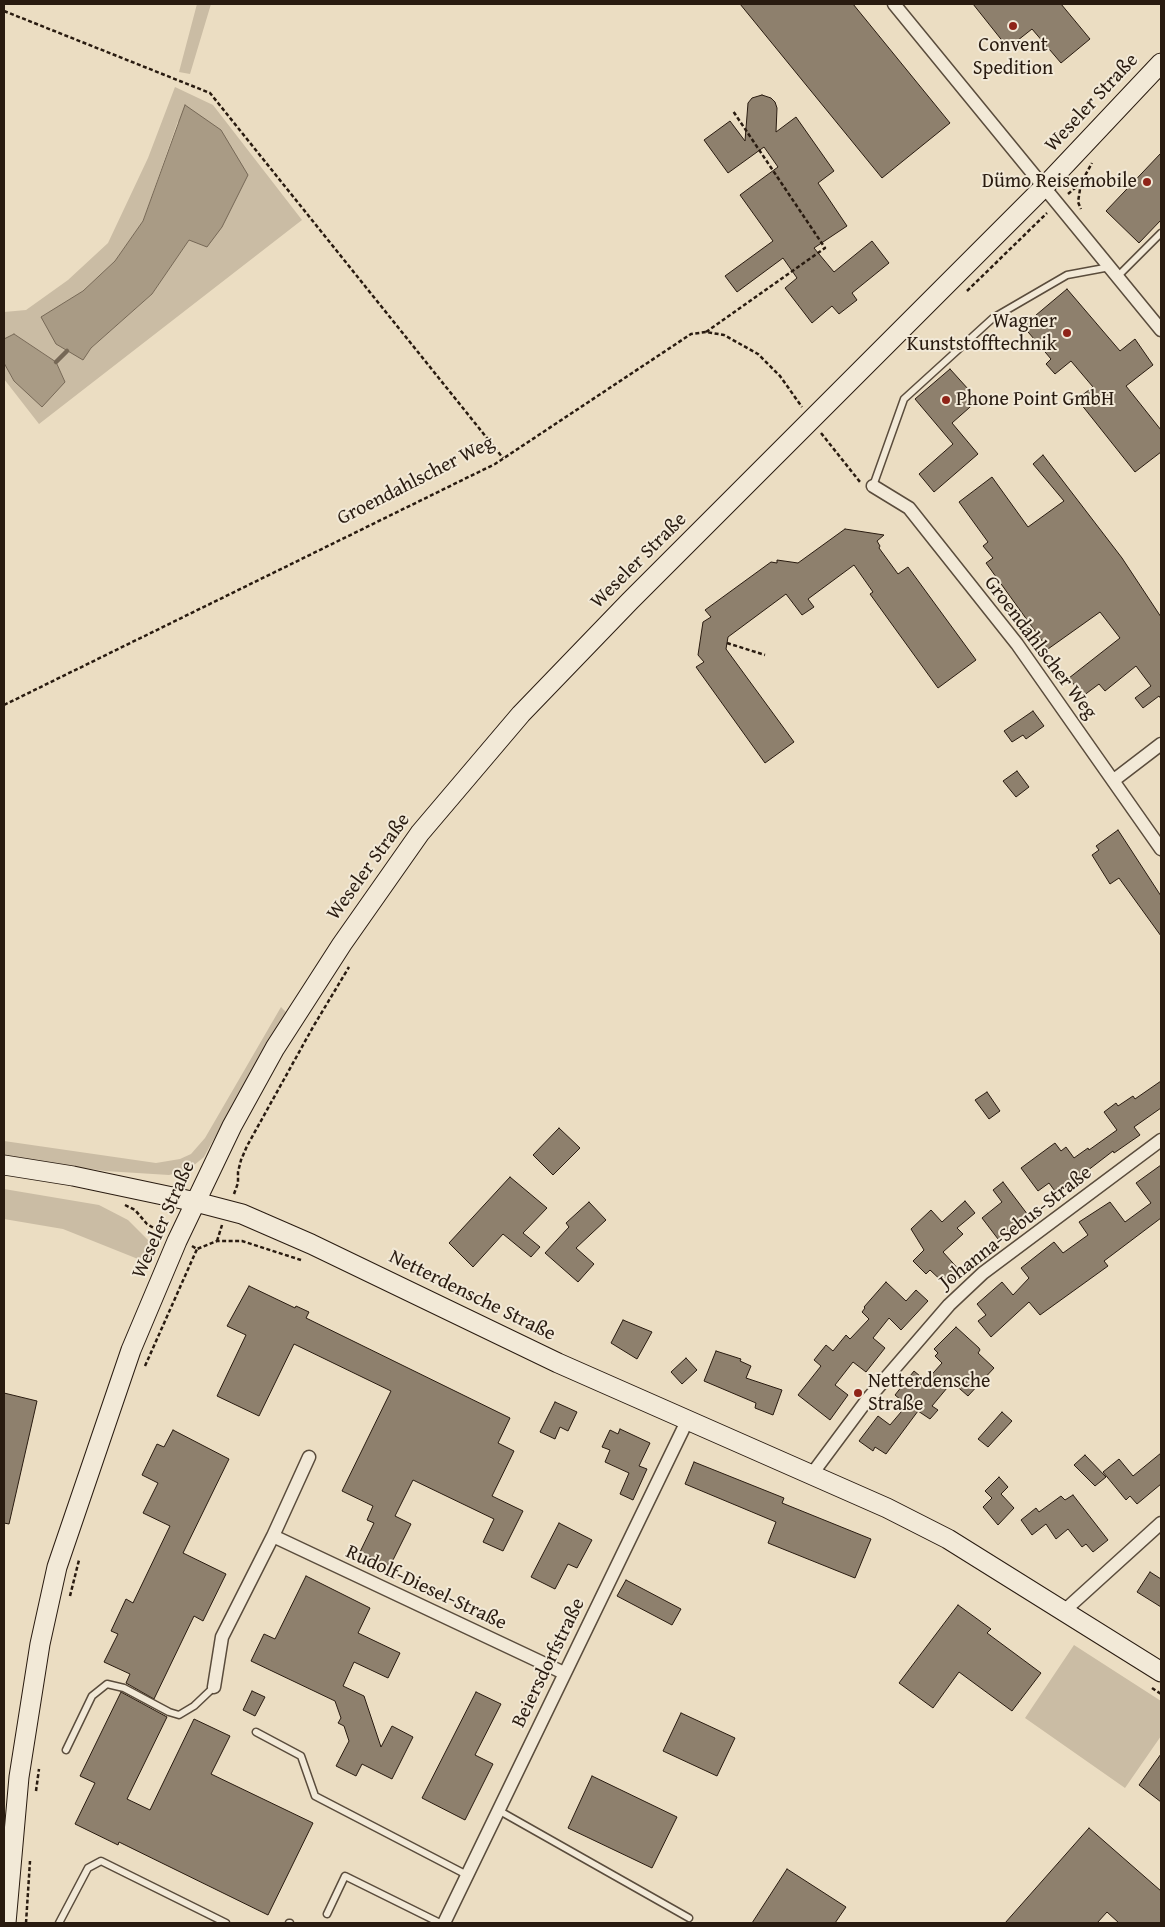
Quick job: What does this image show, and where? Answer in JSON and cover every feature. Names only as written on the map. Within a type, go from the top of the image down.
[{"type":"main road","name":"Weseler Straße","points":[[6,1923],[21,1767],[40,1644],[57,1567],[131,1350],[178,1241],[232,1126],[275,1048],[342,944],[420,833],[521,714],[1045,186],[1161,63]]},
{"type":"main road","name":"Netterdensche Straße","points":[[4,1165],[73,1176],[196,1202],[227,1210],[311,1244],[558,1363],[812,1474],[948,1539],[1161,1672]]},
{"type":"street","points":[[894,4],[1161,330]]},
{"type":"street","name":"Groendahlscher Weg","points":[[873,486],[909,508],[1017,644],[1161,849]]},
{"type":"street","points":[[1114,780],[1161,744]]},
{"type":"street","name":"Johanna-Sebus-Straße","points":[[812,1474],[867,1400],[949,1305],[983,1273],[1161,1140]]},
{"type":"street","name":"Beiersdorfstraße","points":[[444,1923],[688,1419]]},
{"type":"street","points":[[214,1687],[222,1637],[273,1536],[309,1457]]},
{"type":"street","points":[[1064,1611],[1161,1523]]},
{"type":"street","name":"Rudolf-Diesel-Straße","points":[[273,1536],[564,1673]]},
{"type":"lane","points":[[873,486],[904,399],[993,318],[1067,275],[1114,271],[1161,233]]},
{"type":"lane","points":[[66,1750],[92,1696],[107,1684],[124,1688],[169,1712],[179,1715],[194,1706],[214,1687]]},
{"type":"lane","points":[[256,1732],[301,1756],[315,1796],[467,1875]]},
{"type":"lane","points":[[498,1810],[689,1918]]},
{"type":"lane","points":[[59,1923],[88,1868],[101,1861],[226,1923]]},
{"type":"lane","points":[[328,1914],[345,1876],[440,1923]]},
{"type":"path","points":[[4,10],[210,93],[504,458]]},
{"type":"path","name":"Groendahlscher Weg","points":[[4,705],[504,458],[691,334],[706,332],[825,248],[733,111]]},
{"type":"path","points":[[1081,183],[1078,202],[1083,212]]},
{"type":"path","points":[[706,332],[739,342],[758,354],[780,376],[811,420]]},
{"type":"path","points":[[813,438],[820,432],[860,482],[873,486]]},
{"type":"path","points":[[727,643],[765,655]]},
{"type":"path","points":[[143,1370],[197,1249],[217,1241],[238,1183],[238,1172],[247,1146],[313,1027],[353,961]]},
{"type":"path","points":[[123,1204],[135,1210],[156,1230],[197,1249]]},
{"type":"path","points":[[67,1604],[80,1556]]},
{"type":"path","points":[[35,1800],[40,1761]]},
{"type":"path","points":[[26,1923],[30,1857]]},
{"type":"shaded area","points":[[197,4],[211,4],[190,74],[179,72]]},
{"type":"shaded area","points":[[175,87],[213,105],[302,220],[39,424],[4,379],[4,363],[14,381],[65,383],[56,362],[14,334],[4,339],[4,312],[26,310],[68,280],[108,243],[148,158]],"holes":[[[178,121],[189,240],[152,294],[91,348],[83,360],[42,317],[83,291],[115,261],[143,221]]]},
{"type":"shaded area","points":[[185,105],[221,130],[248,175],[222,227],[207,247],[189,240],[152,294],[91,348],[83,360],[56,344],[41,317],[83,291],[115,261],[143,221]]},
{"type":"shaded area","points":[[14,334],[56,362],[65,382],[42,407],[14,381],[4,363],[4,339]]},
{"type":"shaded area","points":[[281,1007],[286,1012],[204,1157],[188,1170],[169,1175],[105,1171],[4,1157],[4,1141],[156,1163],[180,1159],[191,1154],[205,1138]]},
{"type":"shaded area","points":[[4,1189],[99,1205],[128,1220],[153,1245],[143,1261],[63,1229],[4,1219]]},
{"type":"shaded area","points":[[1074,1645],[1161,1701],[1161,1736],[1125,1788],[1025,1718]]},
{"type":"building","points":[[740,4],[853,4],[950,123],[882,178]]},
{"type":"building","points":[[973,4],[1061,4],[1090,39],[1061,63],[1032,29],[1008,48]]},
{"type":"building","points":[[762,95],[771,98],[775,102],[777,108],[776,132],[796,117],[834,171],[818,183],[847,226],[814,248],[834,272],[872,241],[889,263],[852,293],[857,300],[839,314],[832,306],[812,323],[785,288],[797,278],[783,258],[737,292],[725,276],[773,241],[740,195],[778,167],[764,147],[728,173],[704,140],[730,121],[745,141],[748,103],[752,98]]},
{"type":"building","name":"Dümo Reisemobile","points":[[1161,153],[1161,220],[1139,243],[1106,211]]},
{"type":"building","points":[[1067,289],[1120,351],[1135,339],[1153,365],[1126,386],[1161,430],[1161,452],[1135,472],[1077,399],[1093,387],[1071,361],[1055,374],[1046,364],[1051,359],[1023,326]]},
{"type":"building","points":[[950,369],[978,400],[952,423],[978,454],[934,492],[919,474],[953,444],[915,399]]},
{"type":"building","points":[[1043,455],[1122,558],[1161,617],[1161,699],[1159,696],[1143,708],[1135,698],[1151,686],[1136,666],[1105,691],[1099,684],[1083,696],[1069,678],[1120,638],[1100,612],[1048,649],[986,563],[993,558],[983,546],[988,542],[959,502],[992,477],[1028,527],[1064,501],[1033,464]]},
{"type":"building","points":[[845,529],[884,535],[877,541],[880,546],[879,548],[898,574],[908,567],[976,660],[938,688],[870,594],[873,592],[854,565],[808,599],[814,607],[802,615],[786,594],[728,637],[726,649],[794,742],[765,763],[696,667],[704,662],[698,655],[703,622],[711,617],[705,610],[771,562],[777,563],[777,560],[798,563]]},
{"type":"building","points":[[1033,711],[1044,726],[1026,739],[1023,735],[1012,742],[1004,731]]},
{"type":"building","points":[[1017,771],[1029,787],[1016,797],[1003,781]]},
{"type":"building","points":[[1118,830],[1161,896],[1161,936],[1119,878],[1110,884],[1092,855],[1099,850],[1096,846]]},
{"type":"building","points":[[1161,1081],[1161,1108],[1134,1127],[1140,1135],[1114,1153],[1113,1151],[1057,1194],[1049,1183],[1038,1191],[1021,1168],[1055,1143],[1061,1151],[1066,1147],[1074,1158],[1088,1148],[1089,1150],[1117,1130],[1104,1112],[1116,1103],[1118,1106],[1133,1096],[1135,1099]]},
{"type":"building","points":[[987,1092],[1000,1111],[989,1119],[975,1100]]},
{"type":"building","points":[[559,1128],[580,1148],[553,1175],[533,1155]]},
{"type":"building","points":[[1161,1165],[1161,1218],[1104,1261],[1108,1266],[1040,1315],[1029,1302],[991,1337],[978,1321],[986,1315],[977,1304],[1002,1282],[1013,1295],[1029,1278],[1021,1268],[1054,1242],[1063,1253],[1088,1235],[1079,1222],[1110,1202],[1125,1222],[1151,1203],[1136,1183]]},
{"type":"building","points":[[510,1177],[547,1208],[523,1233],[540,1247],[531,1257],[503,1234],[473,1267],[449,1243]]},
{"type":"building","points":[[1003,1182],[1028,1215],[998,1239],[982,1218],[1002,1202],[993,1190]]},
{"type":"building","points":[[965,1201],[975,1213],[957,1228],[963,1234],[943,1252],[961,1272],[946,1285],[930,1270],[926,1274],[913,1261],[924,1250],[911,1229],[931,1210],[942,1222]]},
{"type":"building","points":[[589,1202],[606,1220],[576,1248],[594,1264],[578,1282],[545,1253],[569,1227],[566,1223]]},
{"type":"building","points":[[886,1282],[906,1301],[916,1290],[928,1301],[901,1330],[889,1318],[873,1338],[885,1348],[866,1372],[853,1362],[835,1385],[848,1395],[830,1420],[798,1395],[821,1366],[814,1360],[826,1345],[833,1351],[846,1335],[850,1339],[869,1319],[862,1312],[864,1307]]},
{"type":"building","points":[[249,1286],[295,1308],[296,1306],[309,1312],[306,1318],[510,1418],[498,1443],[514,1451],[492,1496],[523,1511],[503,1551],[483,1542],[494,1519],[413,1480],[395,1516],[411,1524],[390,1566],[360,1552],[374,1523],[367,1520],[373,1506],[342,1491],[391,1391],[294,1344],[259,1416],[217,1396],[246,1335],[227,1326]]},
{"type":"building","points":[[623,1320],[652,1332],[637,1359],[611,1343]]},
{"type":"building","points":[[956,1327],[979,1348],[978,1353],[994,1368],[968,1396],[952,1382],[932,1406],[938,1410],[930,1419],[918,1411],[886,1454],[875,1447],[873,1451],[859,1441],[878,1416],[890,1425],[907,1405],[895,1395],[914,1371],[926,1381],[942,1363],[935,1356],[938,1353],[934,1349]]},
{"type":"building","points":[[716,1351],[741,1359],[740,1361],[751,1366],[746,1378],[782,1390],[773,1415],[755,1408],[756,1403],[704,1381]]},
{"type":"building","points":[[686,1358],[697,1370],[682,1384],[671,1372]]},
{"type":"building","points":[[4,1393],[37,1401],[9,1524],[4,1523]]},
{"type":"building","points":[[555,1402],[577,1412],[568,1431],[560,1427],[555,1439],[540,1432]]},
{"type":"building","points":[[1002,1412],[1012,1421],[988,1447],[978,1439]]},
{"type":"building","points":[[620,1429],[650,1443],[639,1466],[647,1469],[633,1500],[620,1494],[629,1473],[605,1462],[610,1450],[602,1447],[610,1430],[618,1434]]},
{"type":"building","points":[[173,1430],[229,1459],[183,1553],[226,1574],[203,1621],[194,1616],[154,1699],[126,1683],[130,1674],[104,1662],[118,1634],[111,1631],[126,1599],[133,1603],[170,1526],[143,1513],[158,1483],[142,1475],[157,1444],[164,1447]]},
{"type":"building","points":[[1161,1453],[1161,1484],[1137,1504],[1130,1496],[1126,1500],[1103,1472],[1119,1459],[1133,1476]]},
{"type":"building","points":[[1085,1455],[1106,1477],[1095,1486],[1074,1465]]},
{"type":"building","points":[[694,1462],[784,1498],[782,1503],[871,1539],[855,1578],[768,1543],[776,1522],[685,1484]]},
{"type":"building","points":[[999,1477],[1008,1487],[1001,1494],[1014,1508],[998,1525],[983,1507],[992,1498],[985,1491]]},
{"type":"building","points":[[1073,1495],[1108,1540],[1093,1552],[1086,1544],[1082,1547],[1068,1529],[1056,1539],[1046,1524],[1032,1535],[1021,1520],[1036,1508],[1039,1512],[1061,1496],[1065,1500]]},
{"type":"building","points":[[559,1523],[592,1540],[577,1568],[568,1564],[555,1589],[531,1577]]},
{"type":"building","points":[[1150,1572],[1161,1579],[1161,1607],[1137,1592]]},
{"type":"building","points":[[306,1576],[370,1608],[358,1633],[400,1653],[388,1678],[354,1662],[343,1686],[364,1696],[381,1747],[392,1726],[413,1737],[392,1779],[362,1764],[356,1776],[336,1766],[349,1741],[344,1726],[338,1723],[341,1718],[335,1701],[251,1661],[264,1634],[275,1639]]},
{"type":"building","points":[[626,1580],[681,1609],[672,1625],[617,1596]]},
{"type":"building","points":[[958,1605],[991,1629],[987,1633],[1041,1673],[1012,1711],[959,1672],[933,1708],[899,1683]]},
{"type":"building","points":[[252,1691],[265,1697],[255,1716],[243,1710]]},
{"type":"building","points":[[121,1692],[167,1717],[127,1799],[150,1810],[194,1719],[230,1736],[211,1774],[313,1823],[268,1915],[119,1842],[118,1845],[75,1824],[95,1783],[80,1776]]},
{"type":"building","points":[[476,1692],[501,1704],[475,1755],[493,1764],[465,1820],[422,1798]]},
{"type":"building","points":[[681,1713],[735,1738],[717,1776],[663,1751]]},
{"type":"building","points":[[1161,1754],[1161,1802],[1139,1785]]},
{"type":"building","points":[[592,1776],[677,1817],[652,1868],[568,1828]]},
{"type":"building","points":[[1089,1828],[1161,1891],[1161,1923],[1119,1923],[1107,1912],[1097,1923],[1005,1923]]},
{"type":"building","points":[[787,1869],[846,1907],[835,1923],[752,1923]]},
{"type":"waterway","points":[[56,362],[67,351]]},
{"type":"place","name":"Convent Spedition","points":[[1013,26]]},
{"type":"place","name":"Dümo Reisemobile","points":[[1147,182]]},
{"type":"place","name":"Wagner Kunststofftechnik","points":[[1067,333]]},
{"type":"place","name":"Phone Point GmbH","points":[[946,400]]},
{"type":"place","name":"Netterdensche Straße","points":[[858,1393]]}]
